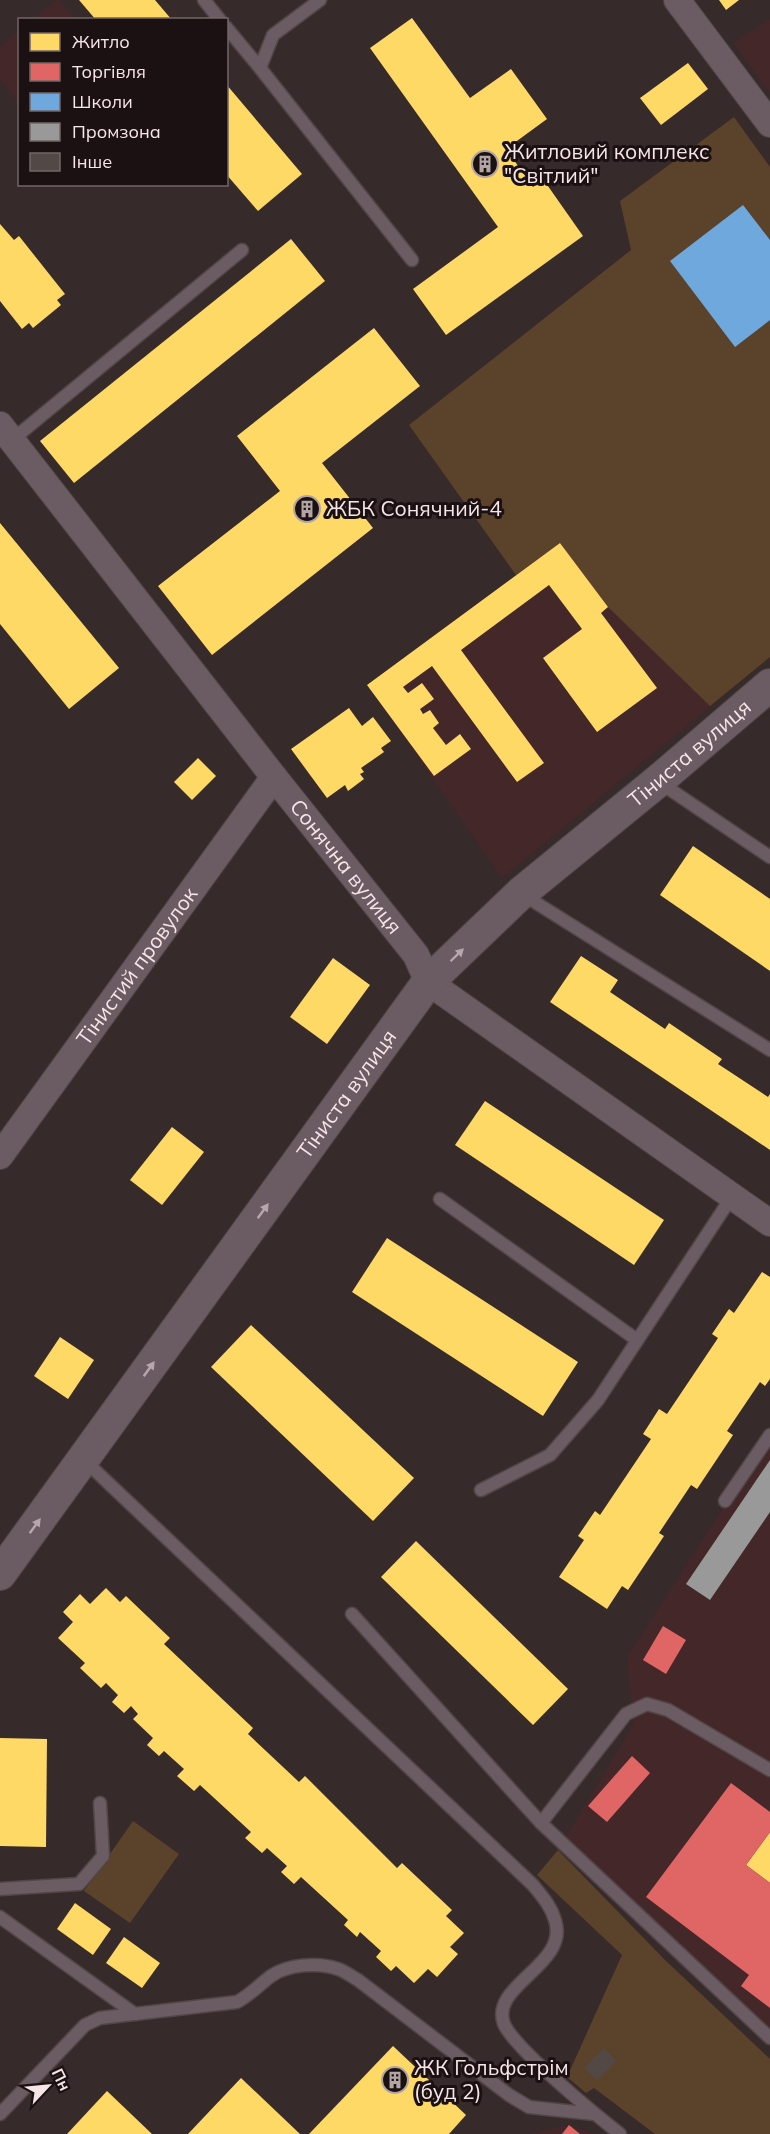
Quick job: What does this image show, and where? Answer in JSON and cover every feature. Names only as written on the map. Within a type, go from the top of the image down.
[{"type":"street","points":[[677,0],[770,124]]},
{"type":"street","name":"Сонячна вулиця","points":[[6,433],[416,955],[428,982]]},
{"type":"street","name":"Тіниста вулиця","points":[[0,1574],[428,982],[521,893],[658,781],[770,685]]},
{"type":"street","name":"Тінистий провулок","points":[[0,1156],[274,777]]},
{"type":"street","points":[[428,982],[770,1224]]},
{"type":"lane","points":[[204,0],[218,18]]},
{"type":"lane","points":[[260,68],[273,35],[320,0]]},
{"type":"lane","points":[[228,29],[412,260]]},
{"type":"lane","points":[[6,433],[243,249]]},
{"type":"lane","points":[[658,781],[770,857]]},
{"type":"lane","points":[[521,893],[770,1050]]},
{"type":"lane","points":[[481,1490],[550,1455],[598,1400],[731,1198]]},
{"type":"lane","points":[[440,1199],[638,1340]]},
{"type":"lane","points":[[725,1501],[770,1435]]},
{"type":"lane","points":[[84,1460],[533,1885],[549,1905],[556,1922],[556,1940],[551,1953],[508,1997],[503,2009],[504,2023],[522,2047],[594,2114],[620,2134]]},
{"type":"lane","points":[[352,1614],[541,1822],[770,2038]]},
{"type":"lane","points":[[541,1822],[626,1714],[647,1704],[668,1710],[770,1770]]},
{"type":"lane","points":[[0,1889],[79,1884],[103,1856],[100,1803]]},
{"type":"lane","points":[[0,1917],[135,2014]]},
{"type":"lane","points":[[0,2114],[85,2025],[100,2018],[237,2002],[249,1996],[273,1974],[302,1966],[339,1969],[509,2096],[529,2107],[594,2114]]},
{"type":"shaded area","points":[[59,0],[74,18],[34,18]]},
{"type":"shaded area","points":[[770,19],[770,93],[733,43]]},
{"type":"shaded area","points":[[18,31],[18,102],[0,79],[0,47]]},
{"type":"shaded area","points":[[734,117],[770,166],[770,657],[502,878],[367,685],[516,575],[409,425],[631,250],[620,201]]},
{"type":"shaded area","points":[[734,117],[770,167],[770,657],[710,706],[608,607],[560,543],[516,575],[409,425],[631,250],[620,201]]},
{"type":"shaded area","points":[[770,1436],[770,2033],[673,1941],[558,1850],[634,1723],[627,1657]]},
{"type":"shaded area","points":[[133,1821],[179,1854],[130,1923],[84,1891]]},
{"type":"shaded area","points":[[558,1850],[664,1959],[770,2059],[770,2134],[655,2134],[594,2088],[586,2093],[567,2077],[622,1955],[537,1875]]},
{"type":"shaded area","points":[[569,2125],[595,2134],[532,2134],[533,2133]]},
{"type":"building: Житло","points":[[79,0],[155,0],[170,18],[94,18]]},
{"type":"building: Житло","points":[[719,0],[739,0],[726,10]]},
{"type":"building: Житло","name":"Житловий комплекс \"Світлий\"","points":[[412,18],[470,98],[511,69],[547,119],[506,149],[533,187],[543,179],[583,236],[446,335],[413,289],[498,227],[370,48]]},
{"type":"building: Житло","points":[[688,63],[708,89],[661,125],[640,98]]},
{"type":"building: Житло","points":[[228,86],[302,174],[258,211],[228,176]]},
{"type":"building: Житло","points":[[0,224],[14,240],[19,236],[65,294],[57,300],[61,305],[33,328],[29,323],[22,329],[0,301]]},
{"type":"building: Житло","points":[[291,239],[325,281],[74,483],[40,441]]},
{"type":"building: Житло","name":"ЖБК Сонячний-4","points":[[374,328],[420,386],[322,463],[373,528],[212,655],[158,586],[280,491],[237,436]]},
{"type":"building: Житло","points":[[0,523],[119,668],[69,709],[0,624]]},
{"type":"building: Житло","points":[[560,543],[608,607],[601,613],[657,688],[597,732],[543,658],[582,629],[549,585],[461,650],[544,763],[517,782],[432,666],[403,687],[408,693],[422,683],[434,699],[420,709],[423,714],[430,710],[439,723],[433,728],[446,745],[460,734],[471,749],[434,776],[367,685]]},
{"type":"building: Житло","points":[[349,708],[362,726],[373,717],[391,741],[381,748],[384,752],[361,768],[364,772],[360,774],[364,779],[348,791],[345,785],[327,798],[291,749]]},
{"type":"building: Житло","points":[[198,758],[216,776],[192,800],[174,782]]},
{"type":"building: Житло","points":[[693,846],[770,899],[770,971],[660,895]]},
{"type":"building: Житло","points":[[581,956],[618,980],[610,992],[665,1029],[669,1023],[722,1059],[718,1064],[768,1097],[770,1094],[770,1150],[550,1002]]},
{"type":"building: Житло","points":[[333,958],[370,985],[327,1044],[290,1017]]},
{"type":"building: Житло","points":[[485,1101],[664,1220],[634,1265],[455,1145]]},
{"type":"building: Житло","points":[[172,1127],[204,1152],[162,1205],[130,1180]]},
{"type":"building: Житло","points":[[387,1238],[578,1362],[543,1416],[352,1292]]},
{"type":"building: Житло","points":[[762,1272],[770,1277],[770,1379],[765,1386],[760,1382],[727,1431],[733,1435],[697,1489],[691,1485],[659,1533],[664,1536],[628,1590],[622,1586],[607,1609],[559,1577],[584,1540],[578,1536],[595,1511],[600,1515],[651,1439],[643,1434],[659,1409],[667,1414],[718,1338],[712,1334],[729,1309],[734,1313]]},
{"type":"building: Житло","points":[[251,1325],[414,1478],[373,1521],[211,1367]]},
{"type":"building: Житло","points":[[60,1337],[94,1360],[68,1399],[34,1376]]},
{"type":"building: Житло","points":[[416,1541],[568,1689],[533,1725],[381,1577]]},
{"type":"building: Житло","points":[[106,1588],[120,1602],[126,1596],[170,1638],[164,1644],[253,1728],[248,1734],[299,1782],[305,1776],[397,1868],[402,1863],[452,1910],[446,1916],[464,1933],[450,1947],[458,1954],[437,1977],[428,1969],[414,1983],[396,1966],[391,1971],[376,1957],[381,1951],[360,1932],[357,1937],[344,1925],[348,1920],[301,1877],[294,1884],[281,1872],[287,1866],[267,1848],[262,1853],[245,1838],[251,1832],[200,1785],[194,1791],[177,1776],[184,1769],[164,1751],[159,1756],[147,1745],[153,1738],[133,1719],[138,1714],[131,1706],[124,1713],[112,1702],[118,1695],[106,1683],[101,1688],[80,1668],[85,1663],[58,1638],[73,1622],[63,1612],[80,1594],[90,1604]]},
{"type":"building: Житло","points":[[0,1738],[47,1739],[46,1847],[0,1846]]},
{"type":"building: Житло","points":[[770,1832],[770,1883],[746,1865]]},
{"type":"building: Житло","points":[[75,1903],[111,1929],[93,1955],[57,1929]]},
{"type":"building: Житло","points":[[124,1937],[160,1963],[142,1988],[106,1963]]},
{"type":"building: Житло","name":"ЖК Гольфстрім (буд 2)","points":[[393,2046],[466,2115],[449,2134],[309,2134]]},
{"type":"building: Житло","points":[[241,2078],[300,2134],[188,2134]]},
{"type":"building: Житло","points":[[107,2091],[152,2134],[67,2134]]},
{"type":"building: Торгівля","points":[[663,1626],[686,1640],[666,1674],[643,1660]]},
{"type":"building: Торгівля","points":[[632,1756],[650,1773],[607,1822],[588,1806]]},
{"type":"building: Торгівля","points":[[731,1783],[770,1812],[770,1832],[746,1865],[770,1883],[770,2008],[741,1986],[749,1975],[646,1897]]},
{"type":"building: Торгівля","points":[[569,2125],[580,2134],[562,2134]]},
{"type":"building: Школи","points":[[743,205],[770,240],[770,320],[735,347],[670,261]]},
{"type":"building: Промзона","points":[[770,1460],[770,1512],[710,1600],[686,1584]]},
{"type":"building: Інше","points":[[604,2048],[616,2061],[597,2080],[584,2068]]},
{"type":"place","name":"Житловий комплекс \"Світлий\"","points":[[485,164]]},
{"type":"place","name":"ЖБК Сонячний-4","points":[[307,509]]},
{"type":"place","name":"ЖК Гольфстрім (буд 2)","points":[[395,2080]]}]
